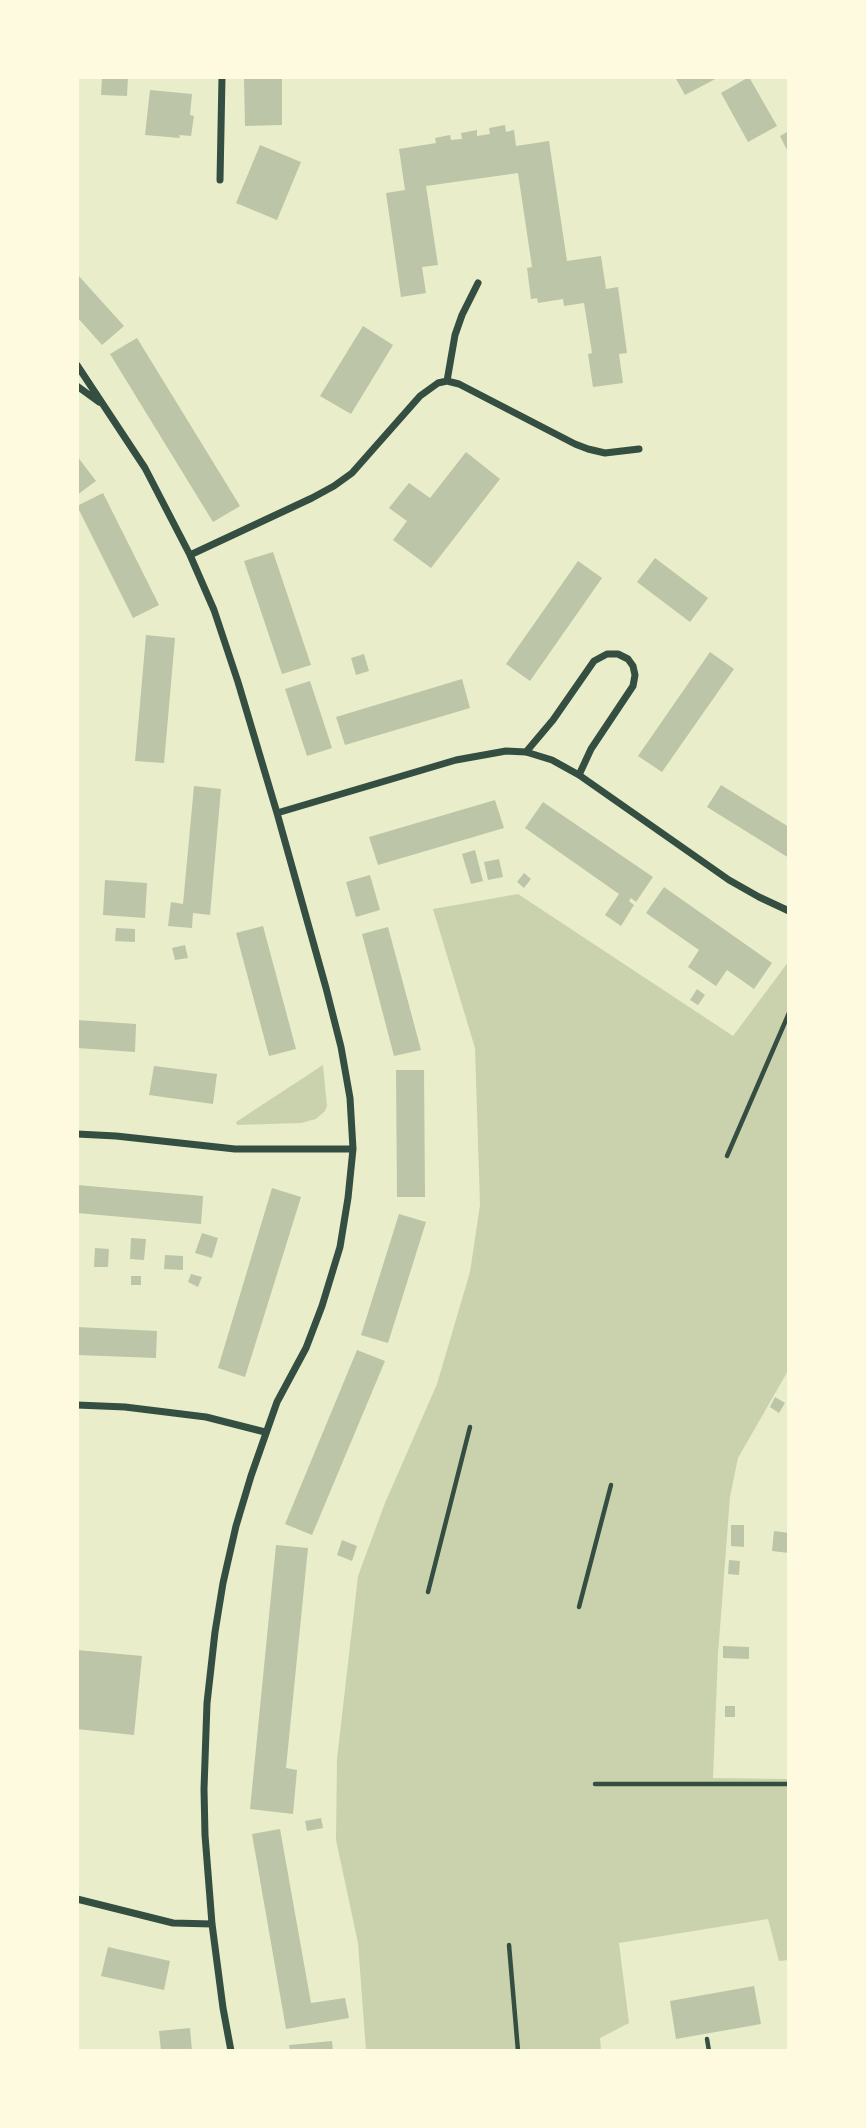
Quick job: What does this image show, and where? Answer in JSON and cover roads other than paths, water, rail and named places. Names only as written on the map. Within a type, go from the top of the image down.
[{"type":"street","points":[[220,180],[222,77]]},
{"type":"street","points":[[447,381],[455,335],[478,283]]},
{"type":"street","points":[[77,365],[145,468],[190,555],[214,610],[277,813],[341,1047],[349,1098],[353,1149],[340,1247],[306,1348],[277,1402],[265,1433],[236,1526],[223,1583],[210,1679],[204,1788],[205,1835],[212,1924],[231,2051]]},
{"type":"street","points":[[190,555],[312,498],[343,479],[361,463],[420,396],[438,383],[447,381],[460,384],[589,449],[605,453],[639,449]]},
{"type":"street","points":[[77,386],[102,405]]},
{"type":"street","points":[[526,752],[553,720],[594,661],[607,654],[618,654],[628,659],[633,666],[633,686],[591,749],[579,775]]},
{"type":"street","points":[[277,813],[467,758],[506,751],[526,752],[552,760],[579,775],[729,880],[789,911]]},
{"type":"street","points":[[77,1134],[235,1149],[353,1149]]},
{"type":"street","points":[[77,1405],[125,1407],[206,1417],[265,1433]]},
{"type":"street","points":[[77,1899],[173,1923],[212,1924]]}]
